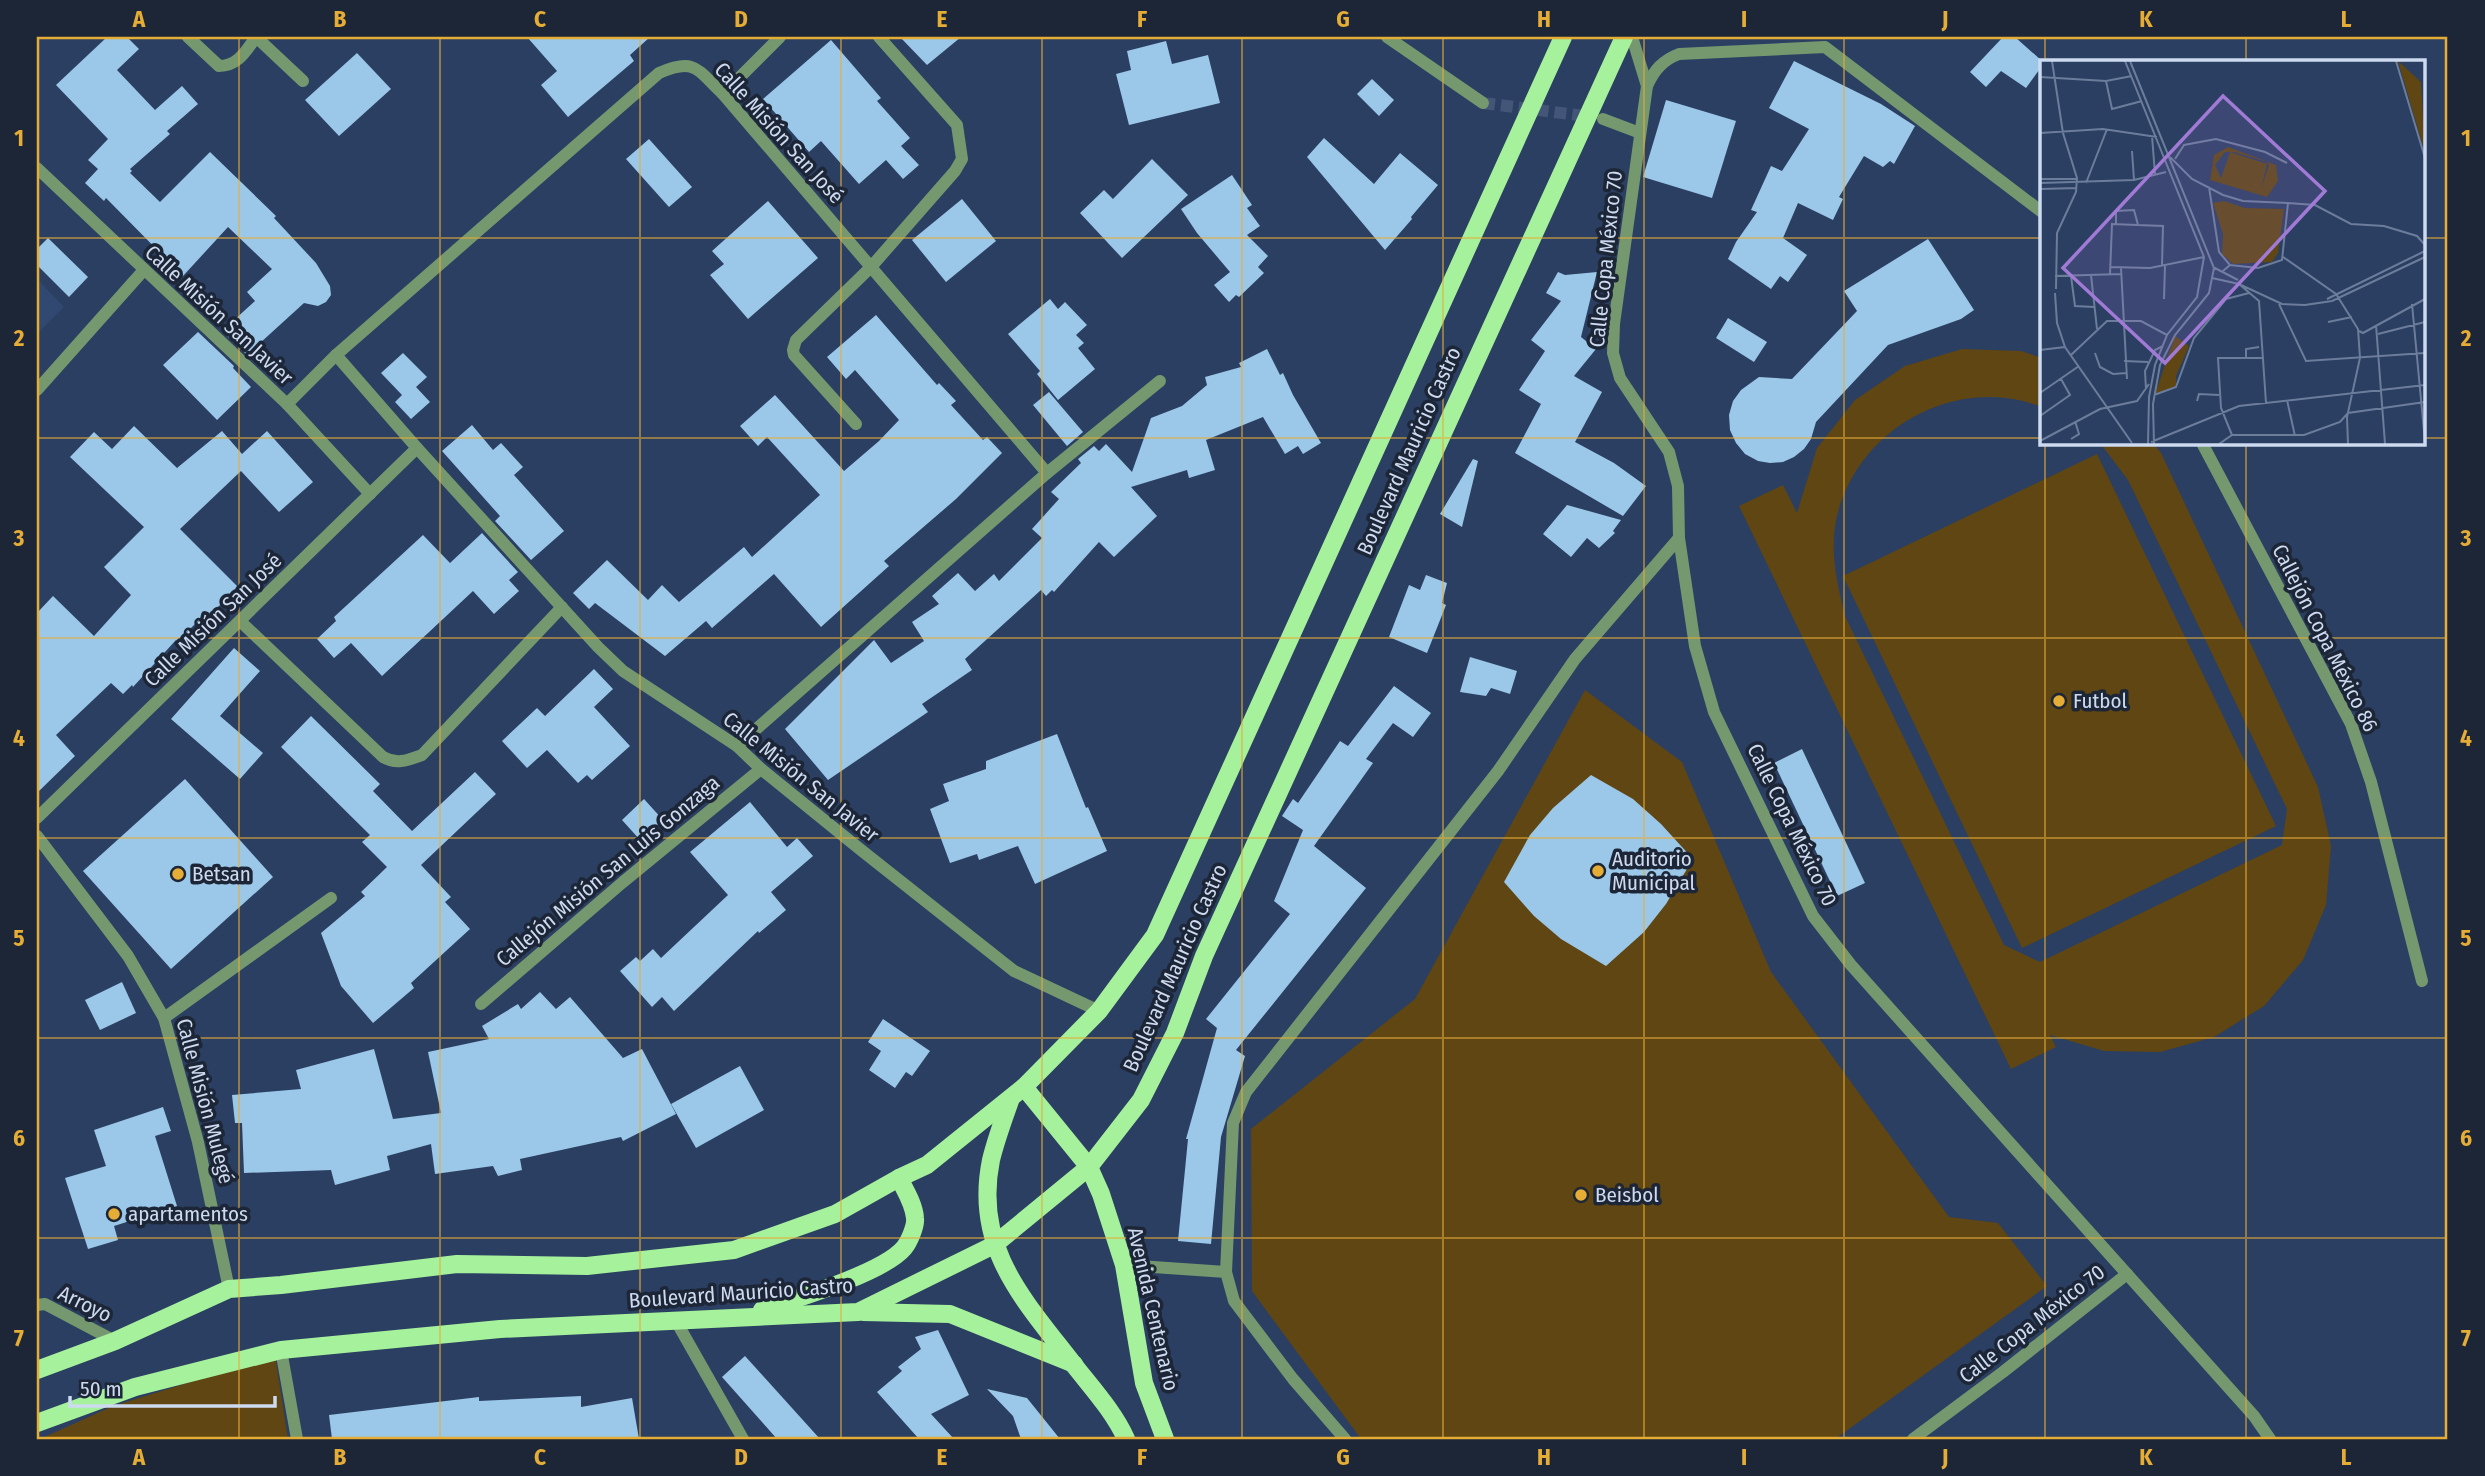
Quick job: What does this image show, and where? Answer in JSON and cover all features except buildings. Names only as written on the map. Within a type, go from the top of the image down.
[{"type":"main road","name":"Boulevard Mauricio Castro","points":[[37,1370],[115,1341],[229,1289],[457,1264],[587,1266],[734,1250],[835,1214],[927,1165],[1017,1093],[1099,1011],[1155,935],[1563,37]]},
{"type":"main road","name":"Boulevard Mauricio Castro","points":[[37,1423],[135,1387],[281,1350],[500,1329],[858,1312],[994,1245],[1089,1167],[1141,1100],[1175,1033],[1204,956],[1624,37]]},
{"type":"main road","name":"Avenida Centenario","points":[[1017,1093],[1089,1167],[1101,1194],[1124,1265],[1144,1383],[1165,1439]]},
{"type":"main road","points":[[1017,1093],[992,1159],[987,1198],[994,1245],[1008,1276],[1126,1439]]},
{"type":"main road","points":[[739,1318],[814,1293],[884,1264],[905,1247],[915,1220],[912,1204],[899,1178]]},
{"type":"main road","points":[[858,1312],[950,1314],[1074,1364]]},
{"type":"street","points":[[188,37],[219,66],[228,66],[239,60],[256,37],[303,81]]},
{"type":"street","points":[[723,94],[780,37]]},
{"type":"street","points":[[856,424],[794,355],[796,340],[871,267],[955,171],[962,159],[957,125],[879,37]]},
{"type":"street","points":[[1387,37],[1483,103]]},
{"type":"street","name":"Calle Copa México 70","points":[[1632,37],[1647,86],[1614,324],[1613,353],[1620,378],[1669,452],[1678,486],[1679,538],[1695,646],[1714,712],[1813,916],[1851,965],[2127,1274],[1913,1439]]},
{"type":"street","points":[[1647,86],[1659,66],[1679,54],[1827,42],[2040,210]]},
{"type":"street","name":"Calle Misión San José","points":[[287,404],[337,355],[659,73],[678,64],[692,65],[723,94],[1047,473]]},
{"type":"street","points":[[1604,119],[1640,133]]},
{"type":"street","name":"Calle Misión San Javier","points":[[37,168],[287,404],[370,494]]},
{"type":"street","points":[[37,390],[144,271]]},
{"type":"street","name":"Calle Misión San Javier","points":[[337,355],[417,448],[623,671],[737,746],[761,769],[1014,971],[1099,1011]]},
{"type":"street","points":[[737,746],[1047,473],[1160,381]]},
{"type":"street","name":"Callejón Copa México 86","points":[[2203,444],[2351,724],[2371,782],[2422,981]]},
{"type":"street","name":"Calle Misión San José","points":[[37,818],[417,448]]},
{"type":"street","points":[[1345,1439],[1293,1379],[1234,1301],[1226,1272],[1233,1123],[1246,1092],[1497,771],[1575,659],[1679,538]]},
{"type":"street","points":[[240,621],[383,757],[392,762],[404,762],[422,755],[562,607]]},
{"type":"street","name":"Callejón Misión San Luis Gonzaga","points":[[481,1004],[623,882],[761,769]]},
{"type":"street","name":"Calle Misión Mulegé","points":[[37,836],[128,956],[164,1018],[198,1142],[229,1289]]},
{"type":"street","points":[[164,1018],[331,898]]},
{"type":"street","points":[[1124,1265],[1226,1272]]},
{"type":"street","points":[[2127,1274],[2253,1416],[2270,1439]]},
{"type":"street","name":"Arroyo","points":[[37,1305],[45,1304],[115,1341]]},
{"type":"street","points":[[676,1321],[743,1439]]},
{"type":"street","points":[[281,1350],[297,1439]]},
{"type":"shaded area","points":[[37,279],[64,307],[38,333],[37,332]]},
{"type":"shaded area","points":[[1962,349],[2021,351],[2040,357],[2040,406],[2010,399],[1977,398],[1946,404],[1916,416],[1889,434],[1866,457],[1849,484],[1837,516],[1834,541],[1835,566],[1845,616],[2004,945],[2040,962],[2282,845],[2287,809],[2128,480],[2101,444],[2154,444],[2161,453],[2318,787],[2331,846],[2326,905],[2303,960],[2264,1006],[2214,1037],[2160,1052],[2104,1051],[2050,1035],[2056,1047],[2011,1069],[1739,506],[1783,485],[1797,513],[1817,448],[1855,400],[1905,366]]},
{"type":"shaded area","name":"Futbol","points":[[2097,454],[2276,826],[2022,948],[1843,576]]},
{"type":"shaded area","points":[[1585,690],[1682,762],[1771,972],[1949,1217],[1998,1223],[2047,1286],[1835,1439],[1361,1439],[1252,1291],[1251,1129],[1415,999]]},
{"type":"shaded area","points":[[275,1356],[288,1439],[40,1439],[113,1406]]},
{"type":"tunnel","points":[[1483,103],[1593,117]]},
{"type":"place","name":"Futbol","points":[[2059,701]]},
{"type":"place","name":"Auditorio Municipal","points":[[1598,871]]},
{"type":"place","name":"Betsan","points":[[178,874]]},
{"type":"place","name":"Beisbol","points":[[1581,1195]]},
{"type":"place","name":"apartamentos","points":[[114,1214]]}]
